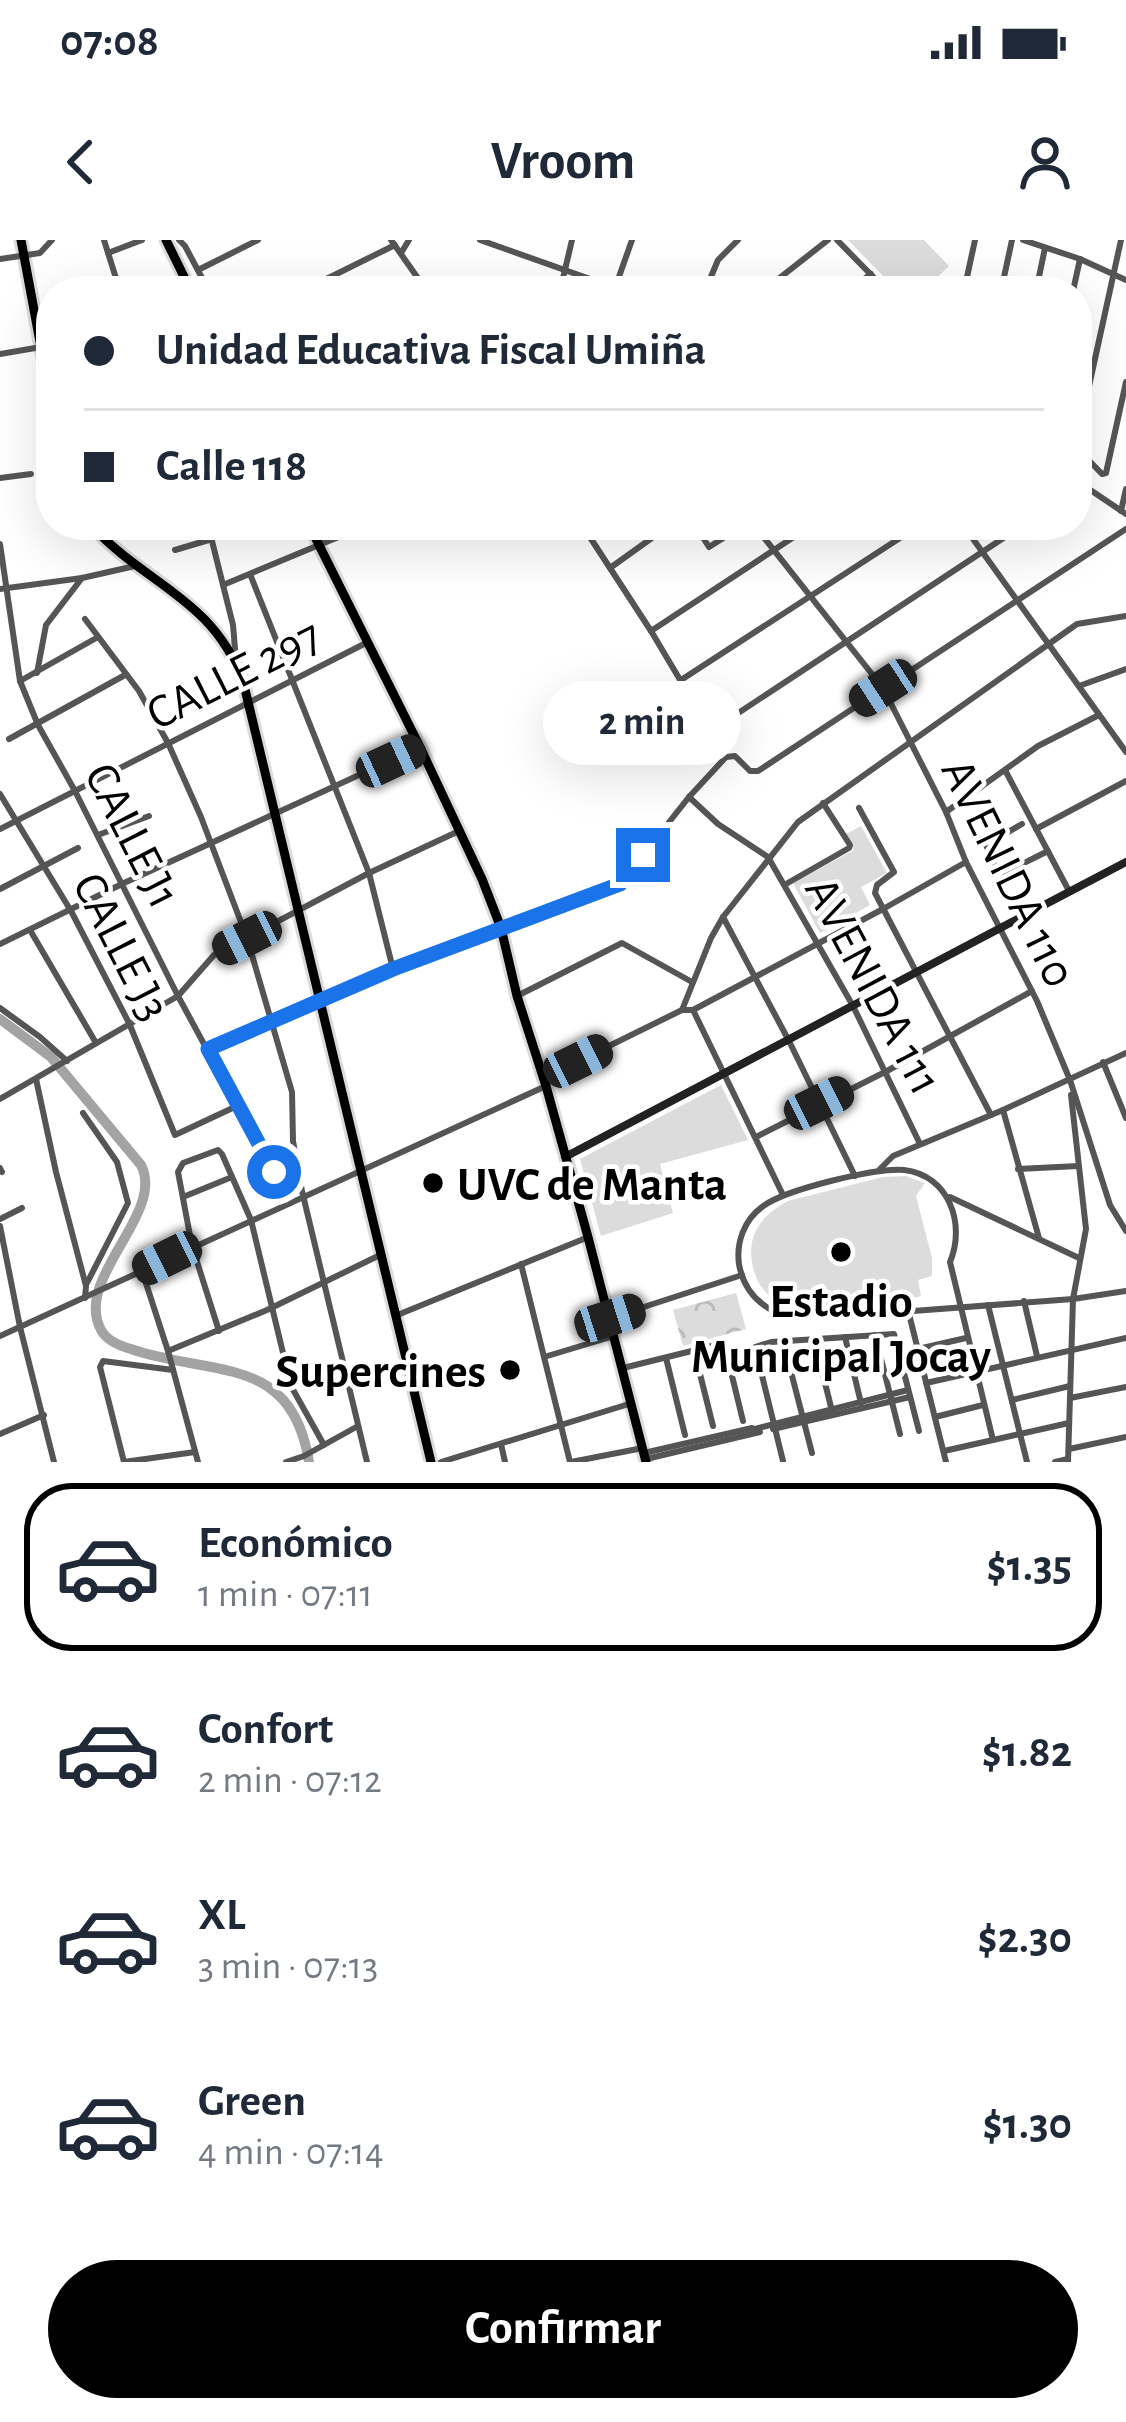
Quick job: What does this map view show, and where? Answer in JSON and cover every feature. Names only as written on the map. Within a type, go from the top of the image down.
[{"type":"main road","points":[[21,240],[36,320]]},
{"type":"main road","points":[[166,240],[184,276]]},
{"type":"main road","points":[[109,540],[201,614],[237,664],[430,1462]]},
{"type":"main road","points":[[318,540],[420,747],[501,928],[645,1456]]},
{"type":"main road","points":[[565,1157],[1126,862]]},
{"type":"street","points":[[0,259],[40,253],[52,240]]},
{"type":"street","points":[[104,240],[115,276]]},
{"type":"street","points":[[108,253],[142,240]]},
{"type":"street","points":[[198,269],[258,240]]},
{"type":"street","points":[[401,253],[409,240]]},
{"type":"street","points":[[480,240],[581,276]]},
{"type":"street","points":[[564,276],[572,240]]},
{"type":"street","points":[[621,276],[632,240]]},
{"type":"street","points":[[711,276],[718,260],[738,240]]},
{"type":"street","points":[[784,276],[833,240],[868,276]]},
{"type":"street","points":[[967,276],[975,240]]},
{"type":"street","points":[[1004,276],[1012,240]]},
{"type":"street","points":[[1023,240],[1126,280]]},
{"type":"street","points":[[1092,373],[1121,240]]},
{"type":"street","points":[[185,242],[202,276]]},
{"type":"street","points":[[330,276],[393,242],[417,276]]},
{"type":"street","points":[[1039,276],[1045,248]]},
{"type":"street","points":[[1076,276],[1080,259]]},
{"type":"street","points":[[0,354],[36,348]]},
{"type":"street","points":[[1092,461],[1106,473],[1126,382]]},
{"type":"street","points":[[0,478],[31,474]]},
{"type":"street","points":[[1092,493],[1124,513],[1126,489]]},
{"type":"street","points":[[208,1049],[393,969],[620,884],[726,757],[735,756],[751,771],[758,771],[1126,529]]},
{"type":"street","points":[[175,550],[209,540]]},
{"type":"street","points":[[212,540],[237,664]]},
{"type":"street","points":[[223,585],[332,540]]},
{"type":"street","points":[[591,540],[726,757]]},
{"type":"street","points":[[610,568],[649,540]]},
{"type":"street","name":"AVENIDA 110","points":[[765,540],[883,688],[1032,991],[1070,1080]]},
{"type":"street","points":[[651,631],[789,540]]},
{"type":"street","points":[[681,680],[898,540]]},
{"type":"street","points":[[974,540],[1126,752]]},
{"type":"street","points":[[711,731],[1000,540]]},
{"type":"street","name":"CALLE J1","points":[[0,544],[20,681],[38,725],[290,1203]]},
{"type":"street","points":[[3,589],[138,565]]},
{"type":"street","points":[[250,574],[369,873],[393,969]]},
{"type":"street","points":[[37,673],[46,625],[82,578]]},
{"type":"street","points":[[682,1010],[723,917],[798,822],[1077,624],[1126,616]]},
{"type":"street","points":[[85,619],[139,691],[169,743],[247,938],[292,1092],[293,1142],[303,1197],[367,1462]]},
{"type":"street","points":[[20,681],[98,637]]},
{"type":"street","name":"CALLE 297","points":[[0,829],[368,642]]},
{"type":"street","points":[[1079,686],[1126,669]]},
{"type":"street","points":[[9,739],[125,675]]},
{"type":"street","points":[[946,812],[1039,746],[1099,715]]},
{"type":"street","points":[[0,944],[420,747]]},
{"type":"street","points":[[1005,770],[1069,891]]},
{"type":"street","points":[[1036,829],[1126,781]]},
{"type":"street","name":"CALLE J3","points":[[0,794],[129,1023],[176,1135],[238,1105]]},
{"type":"street","points":[[689,797],[718,824],[768,857]]},
{"type":"street","points":[[786,884],[849,848],[823,803]]},
{"type":"street","points":[[860,808],[894,872],[875,889],[992,1115]]},
{"type":"street","points":[[98,835],[149,816]]},
{"type":"street","points":[[1022,824],[986,845],[998,871],[1004,873],[1048,850]]},
{"type":"street","points":[[0,1099],[178,996],[214,955],[459,831]]},
{"type":"street","points":[[0,889],[78,848]]},
{"type":"street","name":"AVENIDA 111","points":[[768,857],[853,1006],[920,1144]]},
{"type":"street","points":[[0,1336],[361,1171],[682,1010],[693,1010],[966,862]]},
{"type":"street","points":[[723,917],[855,1176]]},
{"type":"street","points":[[30,930],[96,1043]]},
{"type":"street","points":[[518,996],[622,943],[692,982]]},
{"type":"street","points":[[755,1137],[1032,991]]},
{"type":"street","points":[[0,1008],[65,1062]]},
{"type":"street","points":[[693,1010],[783,1196]]},
{"type":"street","points":[[878,1172],[893,1156],[1126,1053]]},
{"type":"street","points":[[1103,1062],[1126,1118]]},
{"type":"street","points":[[36,1079],[87,1297]]},
{"type":"street","points":[[1055,1462],[1068,1461],[1073,1299],[1086,1228],[1070,1080]]},
{"type":"street","points":[[1070,1080],[1110,1205],[1125,1229]]},
{"type":"street","points":[[1003,1110],[1039,1238]]},
{"type":"street","points":[[82,1113],[117,1162],[128,1203],[86,1286]]},
{"type":"street","points":[[220,1330],[192,1246],[178,1172],[180,1165],[218,1150],[251,1220],[291,1386],[320,1448]]},
{"type":"street","points":[[1018,1168],[1078,1166]]},
{"type":"street","points":[[777,1313],[754,1298],[742,1275],[739,1253],[746,1227],[763,1206],[783,1196],[855,1176],[898,1169],[914,1172],[947,1196],[1081,1258]]},
{"type":"street","points":[[183,1197],[232,1177]]},
{"type":"street","points":[[947,1196],[956,1224],[950,1262],[993,1440]]},
{"type":"street","points":[[22,1208],[0,1223],[54,1462]]},
{"type":"street","points":[[395,1316],[588,1237]]},
{"type":"street","points":[[168,1353],[380,1255]]},
{"type":"street","points":[[520,1264],[571,1462],[645,1456],[687,1442],[909,1394]]},
{"type":"street","points":[[142,1271],[198,1462]]},
{"type":"street","points":[[610,1318],[742,1275]]},
{"type":"street","points":[[946,1462],[910,1312],[1126,1291]]},
{"type":"street","points":[[1024,1301],[1037,1358]]},
{"type":"street","points":[[988,1305],[1027,1462]]},
{"type":"street","points":[[783,1461],[755,1347],[894,1334],[919,1431]]},
{"type":"street","points":[[875,1335],[900,1434]]},
{"type":"street","points":[[544,1358],[614,1336]]},
{"type":"street","points":[[844,1337],[862,1405]]},
{"type":"street","points":[[918,1349],[966,1338]]},
{"type":"street","points":[[926,1383],[1126,1338]]},
{"type":"street","points":[[814,1339],[832,1412]]},
{"type":"street","points":[[783,1341],[812,1453]]},
{"type":"street","points":[[623,1368],[724,1343],[743,1421]]},
{"type":"street","points":[[694,1350],[712,1426]]},
{"type":"street","points":[[666,1358],[687,1442]]},
{"type":"street","points":[[173,1369],[104,1361],[100,1367],[124,1462],[195,1452]]},
{"type":"street","points":[[1012,1400],[1070,1385]]},
{"type":"street","points":[[1070,1398],[1126,1387]]},
{"type":"street","points":[[441,1462],[632,1403]]},
{"type":"street","points":[[935,1418],[983,1405]]},
{"type":"street","points":[[0,1434],[44,1415]]},
{"type":"street","points":[[944,1451],[1069,1424]]},
{"type":"street","points":[[286,1462],[358,1426]]},
{"type":"street","points":[[1069,1449],[1126,1437]]},
{"type":"street","points":[[501,1444],[506,1462]]},
{"type":"green space","points":[[848,240],[924,240],[949,266],[939,276],[883,276]]},
{"type":"green space","points":[[861,826],[887,873],[861,887],[870,905],[820,933],[793,883],[854,850],[846,834]]},
{"type":"green space","points":[[721,1085],[748,1140],[660,1164],[673,1213],[601,1236],[580,1159]]},
{"type":"green space","name":"Estadio Municipal Jocay","points":[[906,1176],[925,1183],[916,1196],[932,1276],[918,1280],[921,1296],[821,1321],[817,1305],[795,1311],[792,1302],[780,1301],[761,1287],[751,1250],[758,1227],[771,1212],[788,1201],[883,1177]]},
{"type":"green space","points":[[736,1293],[746,1329],[683,1346],[673,1310]]},
{"type":"waterway","points":[[0,1019],[51,1057],[141,1165],[145,1184],[141,1204],[99,1289],[96,1310],[101,1330],[127,1348],[244,1375],[267,1386],[285,1402],[300,1427],[309,1462]]},
{"type":"place","name":"UVC de Manta","points":[[433,1183]]},
{"type":"place","name":"Estadio Municipal Jocay","points":[[841,1252]]},
{"type":"place","name":"Supercines","points":[[510,1370]]},
{"type":"route","points":[[274,1172],[208,1049],[393,969],[620,884],[643,855]]}]
